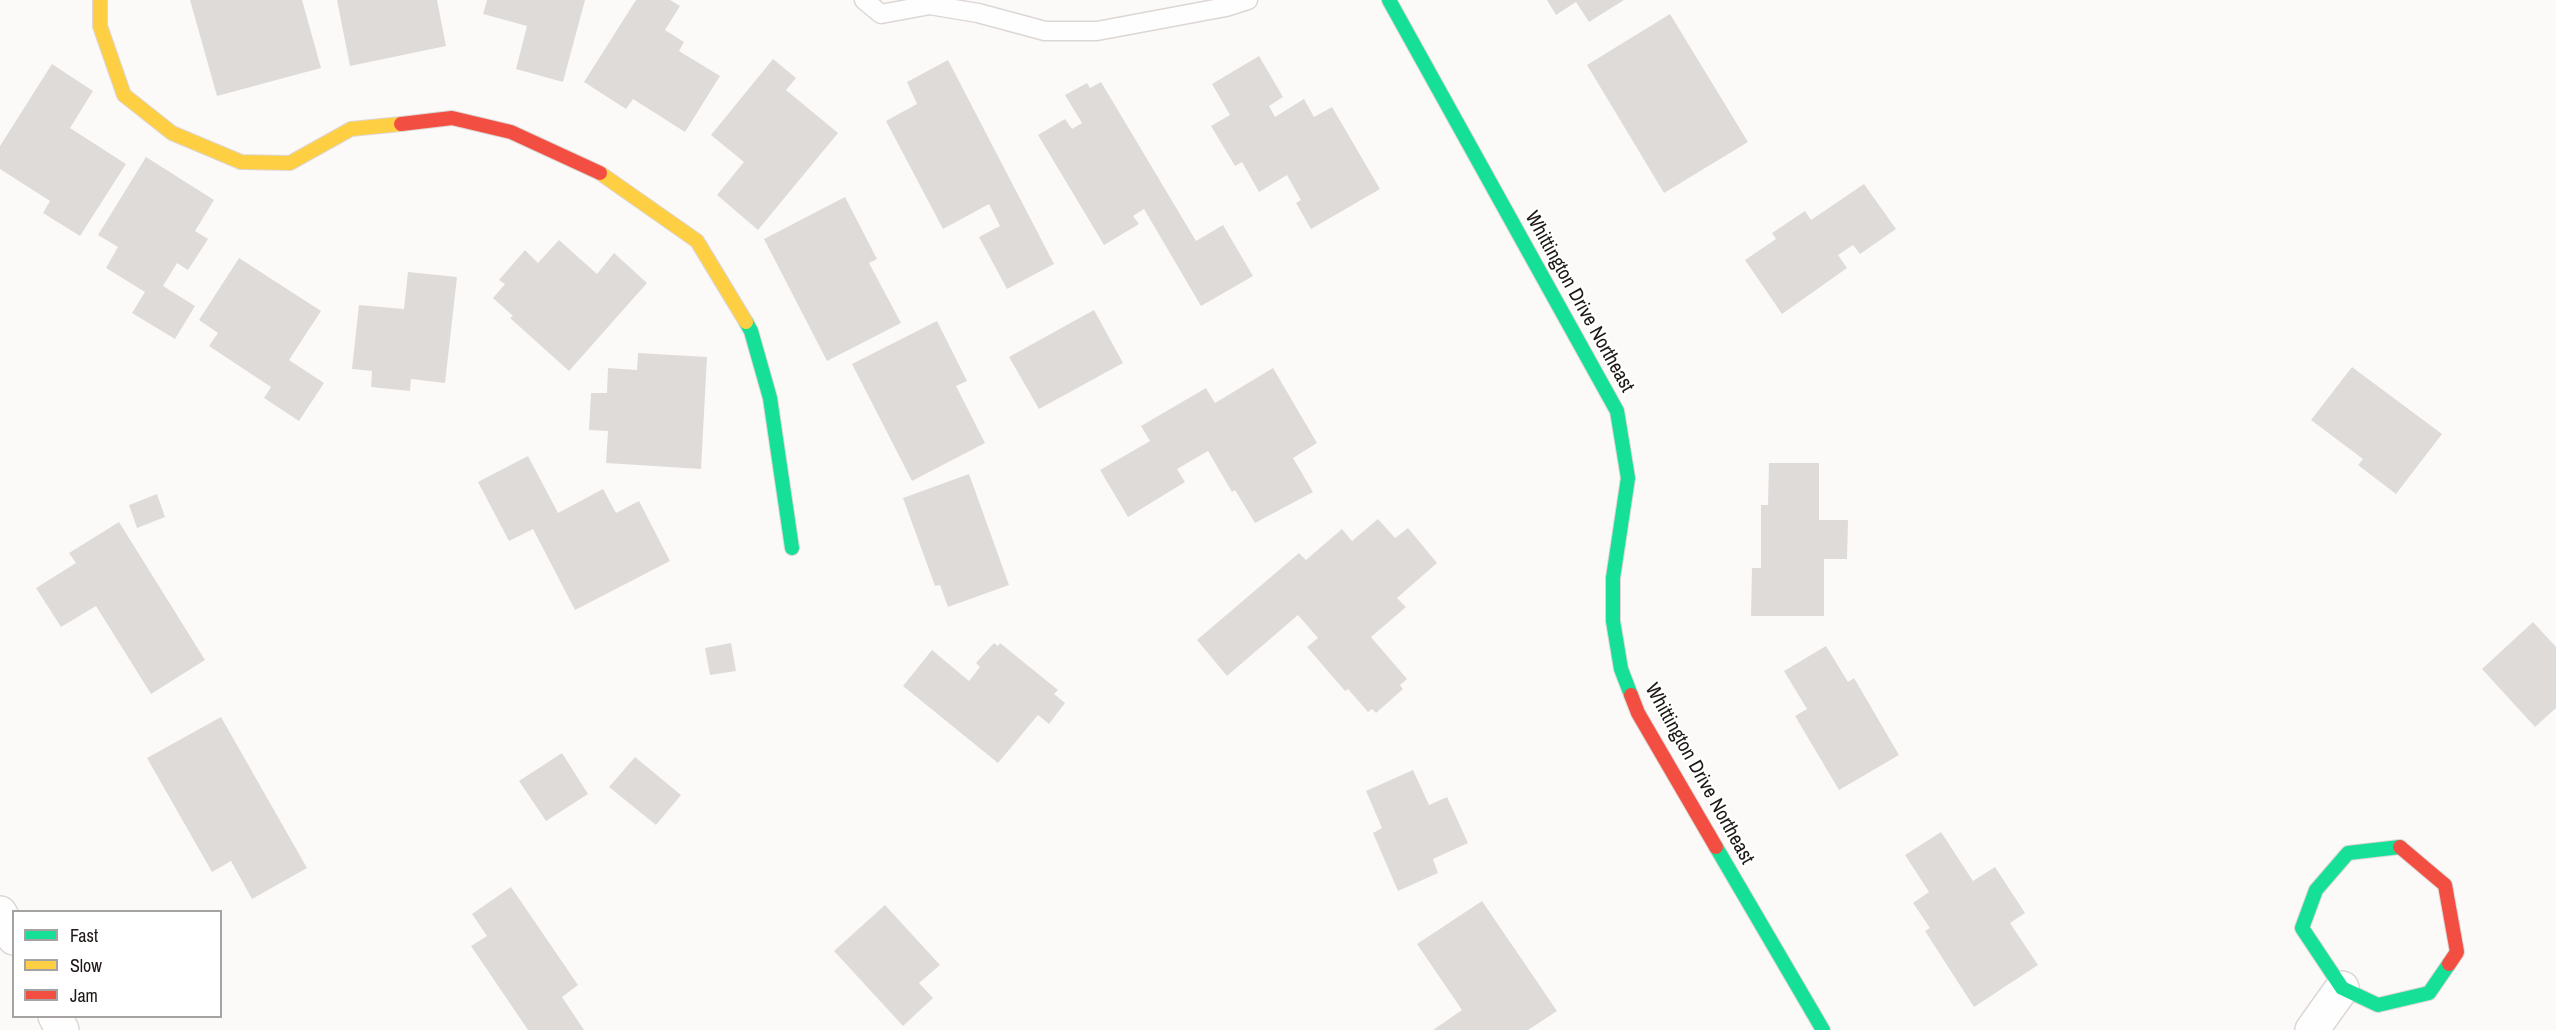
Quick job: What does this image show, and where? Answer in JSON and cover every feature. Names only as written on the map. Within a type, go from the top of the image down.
[{"type":"street","points":[[100,0],[100,26],[124,94],[172,133],[241,162],[290,163],[351,129],[453,118],[511,132],[595,169],[696,241],[752,331],[770,398],[792,548]]},
{"type":"street","name":"Whittington Drive Northeast","points":[[1389,0],[1617,411],[1628,478],[1613,578],[1613,621],[1621,669],[1638,713],[1823,1030]]},
{"type":"street","points":[[2400,847],[2445,885],[2457,952],[2429,993],[2378,1005],[2342,988],[2302,928],[2316,890],[2348,853],[2400,847]]},
{"type":"street","points":[[0,913],[12,934]]},
{"type":"street","points":[[2312,1030],[2342,988]]},
{"type":"lane","points":[[864,0],[881,14],[930,5],[978,13],[1045,31],[1097,31],[1226,7],[1248,0]]},
{"type":"building","points":[[190,0],[302,0],[321,68],[217,96]]},
{"type":"building","points":[[337,0],[437,0],[446,46],[350,66]]},
{"type":"building","points":[[487,0],[585,0],[563,82],[516,69],[527,26],[483,14]]},
{"type":"building","points":[[636,0],[670,0],[680,6],[665,30],[684,42],[679,51],[720,76],[685,132],[633,99],[626,109],[584,82]]},
{"type":"building","points":[[1547,0],[1624,0],[1589,22],[1576,2],[1556,15]]},
{"type":"building","points":[[1670,14],[1748,142],[1664,193],[1587,65]]},
{"type":"building","points":[[1259,56],[1283,97],[1269,106],[1275,117],[1304,99],[1314,117],[1332,107],[1380,189],[1311,229],[1296,203],[1301,200],[1287,175],[1259,192],[1242,162],[1235,166],[1211,126],[1230,115],[1212,84]]},
{"type":"building","points":[[773,59],[796,78],[786,90],[838,133],[758,230],[717,195],[744,162],[711,135]]},
{"type":"building","points":[[948,60],[1054,264],[1007,289],[979,237],[1000,226],[989,204],[943,229],[886,121],[917,104],[907,82]]},
{"type":"building","points":[[52,64],[93,91],[70,128],[126,164],[80,236],[43,213],[50,201],[0,169],[0,146]]},
{"type":"building","points":[[1101,82],[1196,241],[1223,225],[1253,276],[1201,306],[1144,209],[1133,216],[1139,224],[1104,245],[1038,135],[1065,119],[1072,129],[1082,123],[1065,95],[1087,83],[1090,88]]},
{"type":"building","points":[[146,157],[214,200],[195,231],[208,239],[188,270],[177,263],[163,286],[195,306],[175,339],[132,313],[145,292],[106,268],[118,247],[98,235]]},
{"type":"building","points":[[1864,184],[1896,229],[1860,254],[1853,245],[1838,255],[1847,268],[1782,314],[1745,260],[1776,239],[1772,233],[1805,211],[1811,220]]},
{"type":"building","points":[[845,197],[877,259],[869,263],[901,323],[827,361],[764,239]]},
{"type":"building","points":[[559,240],[597,274],[614,253],[647,283],[569,371],[510,318],[513,316],[493,298],[505,284],[499,280],[525,250],[538,263]]},
{"type":"building","points":[[239,258],[321,311],[289,360],[324,383],[299,421],[264,398],[271,387],[209,346],[218,333],[199,320]]},
{"type":"building","points":[[408,272],[457,277],[445,383],[411,379],[410,391],[371,387],[372,371],[352,369],[359,305],[404,309]]},
{"type":"building","points":[[1094,310],[1123,363],[1039,409],[1009,357]]},
{"type":"building","points":[[937,321],[967,381],[956,386],[985,443],[912,481],[852,364]]},
{"type":"building","points":[[638,353],[707,357],[701,469],[606,463],[608,431],[589,430],[591,393],[607,393],[608,368],[637,370]]},
{"type":"building","points":[[2352,367],[2442,434],[2396,494],[2358,465],[2363,459],[2311,420]]},
{"type":"building","points":[[1273,368],[1317,443],[1293,458],[1313,492],[1255,523],[1235,490],[1232,492],[1208,451],[1177,469],[1185,482],[1128,517],[1100,470],[1150,441],[1141,426],[1206,388],[1215,403]]},
{"type":"building","points":[[528,456],[558,513],[603,489],[616,513],[639,501],[670,561],[575,610],[533,529],[509,541],[478,482]]},
{"type":"building","points":[[1769,463],[1819,463],[1819,520],[1848,520],[1847,559],[1824,559],[1824,616],[1751,616],[1752,568],[1761,568],[1761,505],[1768,505]]},
{"type":"building","points":[[969,474],[1009,585],[948,607],[940,585],[935,586],[903,498]]},
{"type":"building","points":[[157,494],[165,517],[137,528],[129,505]]},
{"type":"building","points":[[1378,519],[1395,538],[1408,528],[1437,563],[1397,598],[1406,607],[1371,637],[1407,679],[1400,685],[1403,689],[1376,713],[1372,709],[1368,712],[1348,689],[1345,691],[1307,647],[1318,638],[1298,615],[1227,676],[1197,640],[1299,553],[1306,560],[1342,529],[1352,541]]},
{"type":"building","points":[[119,522],[205,660],[151,694],[96,606],[61,627],[36,588],[76,563],[69,553]]},
{"type":"building","points":[[2533,622],[2556,647],[2556,708],[2535,727],[2482,669]]},
{"type":"building","points":[[731,643],[736,671],[710,675],[705,648]]},
{"type":"building","points":[[994,643],[998,646],[1000,643],[1058,690],[1054,694],[1065,703],[1049,724],[1038,715],[998,763],[903,686],[932,650],[969,681],[980,667],[976,663]]},
{"type":"building","points":[[1826,646],[1848,682],[1854,678],[1899,755],[1839,790],[1795,716],[1807,709],[1784,671]]},
{"type":"building","points":[[221,717],[307,868],[252,899],[231,861],[212,872],[147,758]]},
{"type":"building","points":[[562,753],[588,794],[546,821],[519,781]]},
{"type":"building","points":[[635,757],[681,795],[656,825],[609,787]]},
{"type":"building","points":[[1413,770],[1429,805],[1447,797],[1468,843],[1433,859],[1438,873],[1398,891],[1373,833],[1382,828],[1366,791]]},
{"type":"building","points":[[1941,832],[1973,881],[1995,867],[2025,913],[2010,923],[2038,965],[1974,1007],[1925,931],[1930,928],[1913,903],[1929,892],[1905,855]]},
{"type":"building","points":[[511,887],[578,985],[562,997],[584,1030],[528,1030],[471,946],[487,936],[472,914]]},
{"type":"building","points":[[1482,901],[1557,1011],[1528,1030],[1433,1030],[1462,1010],[1417,944]]},
{"type":"building","points":[[885,905],[940,965],[919,983],[933,998],[903,1026],[834,951]]},
{"type":"traffic: fast","points":[[1389,0],[1617,411],[1628,478],[1613,578],[1613,621],[1621,669],[1631,695]]},
{"type":"traffic: fast","points":[[746,322],[751,331],[770,398],[792,548]]},
{"type":"traffic: fast","points":[[1716,847],[1823,1030]]},
{"type":"traffic: fast","points":[[2400,847],[2348,853],[2316,890],[2302,928],[2342,988],[2378,1005],[2429,993],[2449,964]]},
{"type":"traffic: slow","points":[[100,0],[100,26],[124,95],[172,133],[241,162],[290,163],[351,129],[401,124]]},
{"type":"traffic: slow","points":[[600,173],[697,241],[746,322]]},
{"type":"traffic: jam","points":[[401,124],[452,118],[511,132],[600,173]]},
{"type":"traffic: jam","points":[[1631,695],[1638,713],[1716,847]]},
{"type":"traffic: jam","points":[[2400,847],[2445,885],[2457,952],[2449,964]]}]
